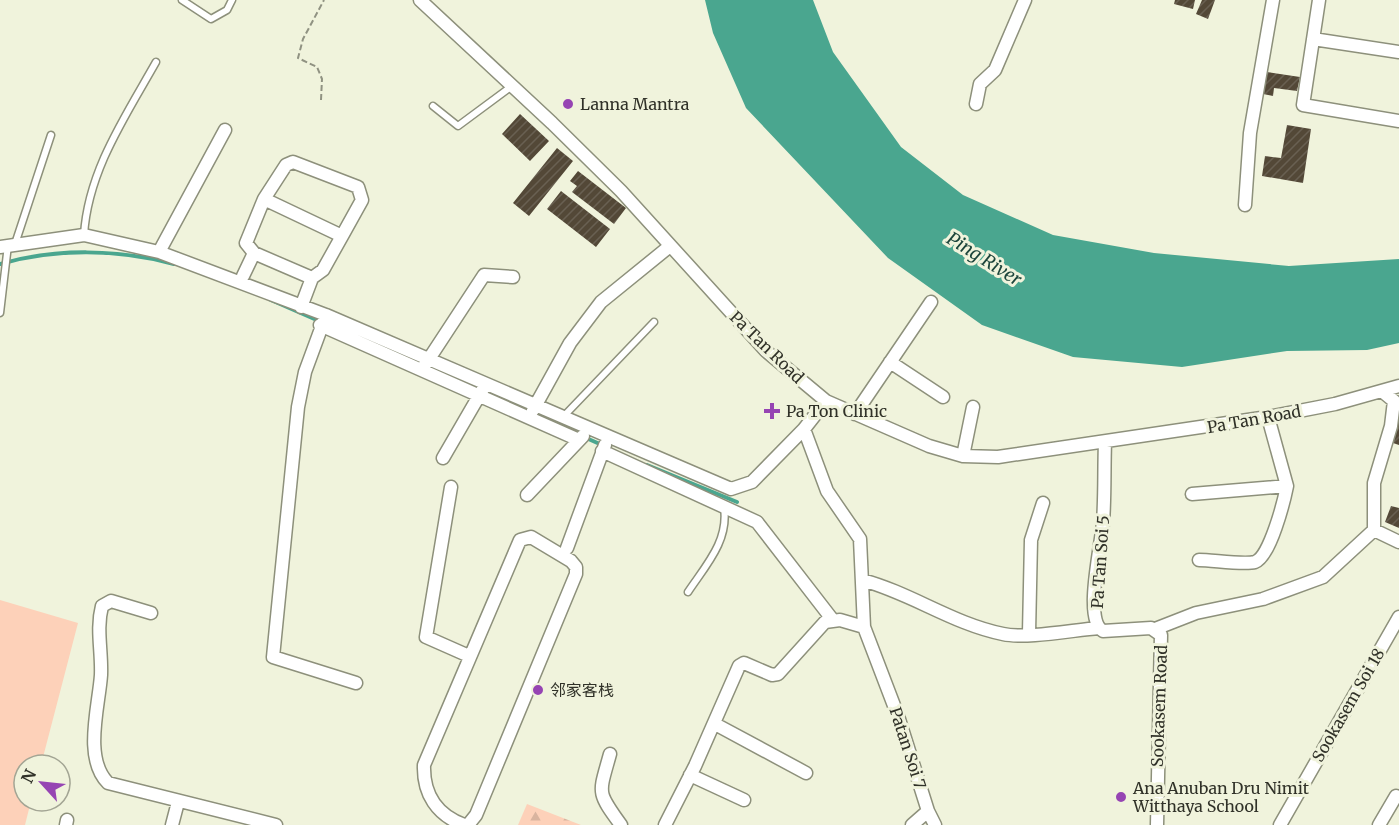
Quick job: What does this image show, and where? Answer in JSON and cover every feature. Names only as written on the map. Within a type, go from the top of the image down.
[{"type":"street","name":"Pa Tan Road","points":[[420,0],[621,191],[766,351],[826,401],[928,446],[963,456],[998,457],[1268,417],[1383,392],[1399,386]]},
{"type":"street","points":[[1245,205],[1253,118],[1273,0]]},
{"type":"street","points":[[1319,0],[1303,105],[1399,121]]},
{"type":"street","points":[[976,104],[980,84],[995,70],[1022,1]]},
{"type":"street","points":[[1313,39],[1399,52]]},
{"type":"street","points":[[159,252],[225,130]]},
{"type":"street","points":[[301,307],[312,278],[323,270],[362,200],[358,187],[292,162],[286,165],[264,200],[246,243],[254,253],[312,278]]},
{"type":"street","points":[[264,200],[342,236]]},
{"type":"street","points":[[8,245],[84,235],[159,252],[241,281],[301,307],[323,320],[482,391],[526,417],[579,440]]},
{"type":"street","points":[[526,417],[537,406],[570,343],[601,302],[670,246]]},
{"type":"street","points":[[243,276],[254,253]]},
{"type":"street","points":[[425,365],[484,275],[513,277]]},
{"type":"street","points":[[855,414],[931,302]]},
{"type":"street","points":[[323,320],[305,372],[298,407],[273,657],[356,683]]},
{"type":"street","points":[[890,362],[943,397]]},
{"type":"street","points":[[482,391],[537,406],[731,489],[752,482],[804,429],[826,401]]},
{"type":"street","points":[[443,458],[482,391]]},
{"type":"street","points":[[1383,392],[1394,401],[1391,426],[1374,483],[1374,530],[1399,542]]},
{"type":"street","points":[[963,456],[973,407]]},
{"type":"street","points":[[1199,560],[1255,562],[1263,555],[1284,506],[1287,486],[1268,417]]},
{"type":"street","points":[[527,495],[590,429]]},
{"type":"street","name":"Patan Soi 7","points":[[804,429],[828,491],[860,539],[864,627],[898,716],[928,811],[935,825]]},
{"type":"street","points":[[567,548],[609,437]]},
{"type":"street","name":"Pa Tan Soi 5","points":[[1105,442],[1103,522],[1095,578],[1095,609],[1099,628],[1103,631],[1153,629],[1196,613],[1263,600],[1323,577],[1374,530]]},
{"type":"street","points":[[602,451],[757,522],[832,619]]},
{"type":"street","points":[[648,471],[654,456]]},
{"type":"street","points":[[1192,494],[1287,486]]},
{"type":"street","points":[[451,487],[426,637],[469,656]]},
{"type":"street","points":[[724,506],[731,489]]},
{"type":"street","points":[[1029,633],[1031,540],[1043,503]]},
{"type":"street","points":[[531,537],[576,567],[476,815],[459,824],[437,810],[423,781],[424,765],[519,540],[531,537]]},
{"type":"street","points":[[862,580],[889,587],[973,625],[1005,635],[1099,628]]},
{"type":"street","points":[[152,613],[111,601],[102,606],[98,620],[101,674],[93,740],[101,777],[108,783],[253,822],[276,825]]},
{"type":"street","name":"Sookasem Soi 18","points":[[1280,825],[1399,617]]},
{"type":"street","points":[[665,825],[715,724],[739,666],[744,663],[771,675],[778,674],[825,622],[832,619],[864,627]]},
{"type":"street","name":"Sookasem Road","points":[[1153,629],[1162,639],[1157,825]]},
{"type":"street","points":[[715,724],[806,773]]},
{"type":"street","points":[[610,754],[600,784],[601,796],[621,825]]},
{"type":"street","points":[[690,776],[744,800]]},
{"type":"street","points":[[1378,825],[1396,796]]},
{"type":"street","points":[[172,825],[178,802]]},
{"type":"street","points":[[912,825],[928,811]]},
{"type":"lane","points":[[182,0],[211,19],[227,10],[232,0]]},
{"type":"lane","points":[[84,235],[85,207],[92,183],[156,62]]},
{"type":"lane","points":[[433,106],[458,126],[512,86]]},
{"type":"lane","points":[[0,313],[8,245],[51,135]]},
{"type":"lane","points":[[563,417],[654,322]]},
{"type":"lane","points":[[688,592],[721,542],[727,525],[724,506]]},
{"type":"path","points":[[321,100],[322,79],[317,67],[298,58],[298,53],[324,0]]},
{"type":"green space","points":[[0,600],[78,623],[44,753],[12,753],[12,813],[28,813],[25,825],[0,825]]},
{"type":"green space","points":[[527,804],[581,825],[518,825]]},
{"type":"water","name":"Ping River","points":[[705,0],[813,0],[833,52],[901,147],[963,195],[1053,235],[1154,253],[1289,266],[1399,259],[1399,343],[1367,350],[1287,351],[1182,367],[1073,357],[982,325],[888,258],[746,108],[713,33]]},
{"type":"building","points":[[1175,0],[1195,0],[1193,9],[1174,4]]},
{"type":"building","points":[[1202,0],[1215,0],[1208,19],[1196,14]]},
{"type":"building","points":[[1261,71],[1300,77],[1297,91],[1274,88],[1273,96],[1258,93]]},
{"type":"building","points":[[520,114],[549,141],[530,161],[502,134]]},
{"type":"building","points":[[1287,125],[1311,129],[1303,183],[1262,176],[1265,156],[1281,158]]},
{"type":"building","points":[[557,148],[573,161],[529,216],[513,203]]},
{"type":"building","points":[[578,171],[626,208],[614,224],[572,192],[577,186],[570,181]]},
{"type":"building","points":[[561,191],[610,229],[596,247],[547,209]]},
{"type":"building","points":[[1399,417],[1399,445],[1390,442]]},
{"type":"building","points":[[1391,506],[1399,508],[1399,528],[1385,522]]},
{"type":"waterway","points":[[0,264],[43,255],[87,252],[131,255],[174,264]]},
{"type":"waterway","points":[[271,300],[319,321]]},
{"type":"waterway","points":[[584,437],[602,445]]},
{"type":"waterway","points":[[647,465],[737,502]]},
{"type":"place","name":"Lanna Mantra","points":[[568,104]]},
{"type":"place","name":"Pa Ton Clinic","points":[[772,411]]},
{"type":"place","name":"邻家客栈","points":[[538,690]]},
{"type":"place","name":"Ana Anuban Dru Nimit Witthaya School","points":[[1121,797]]}]
